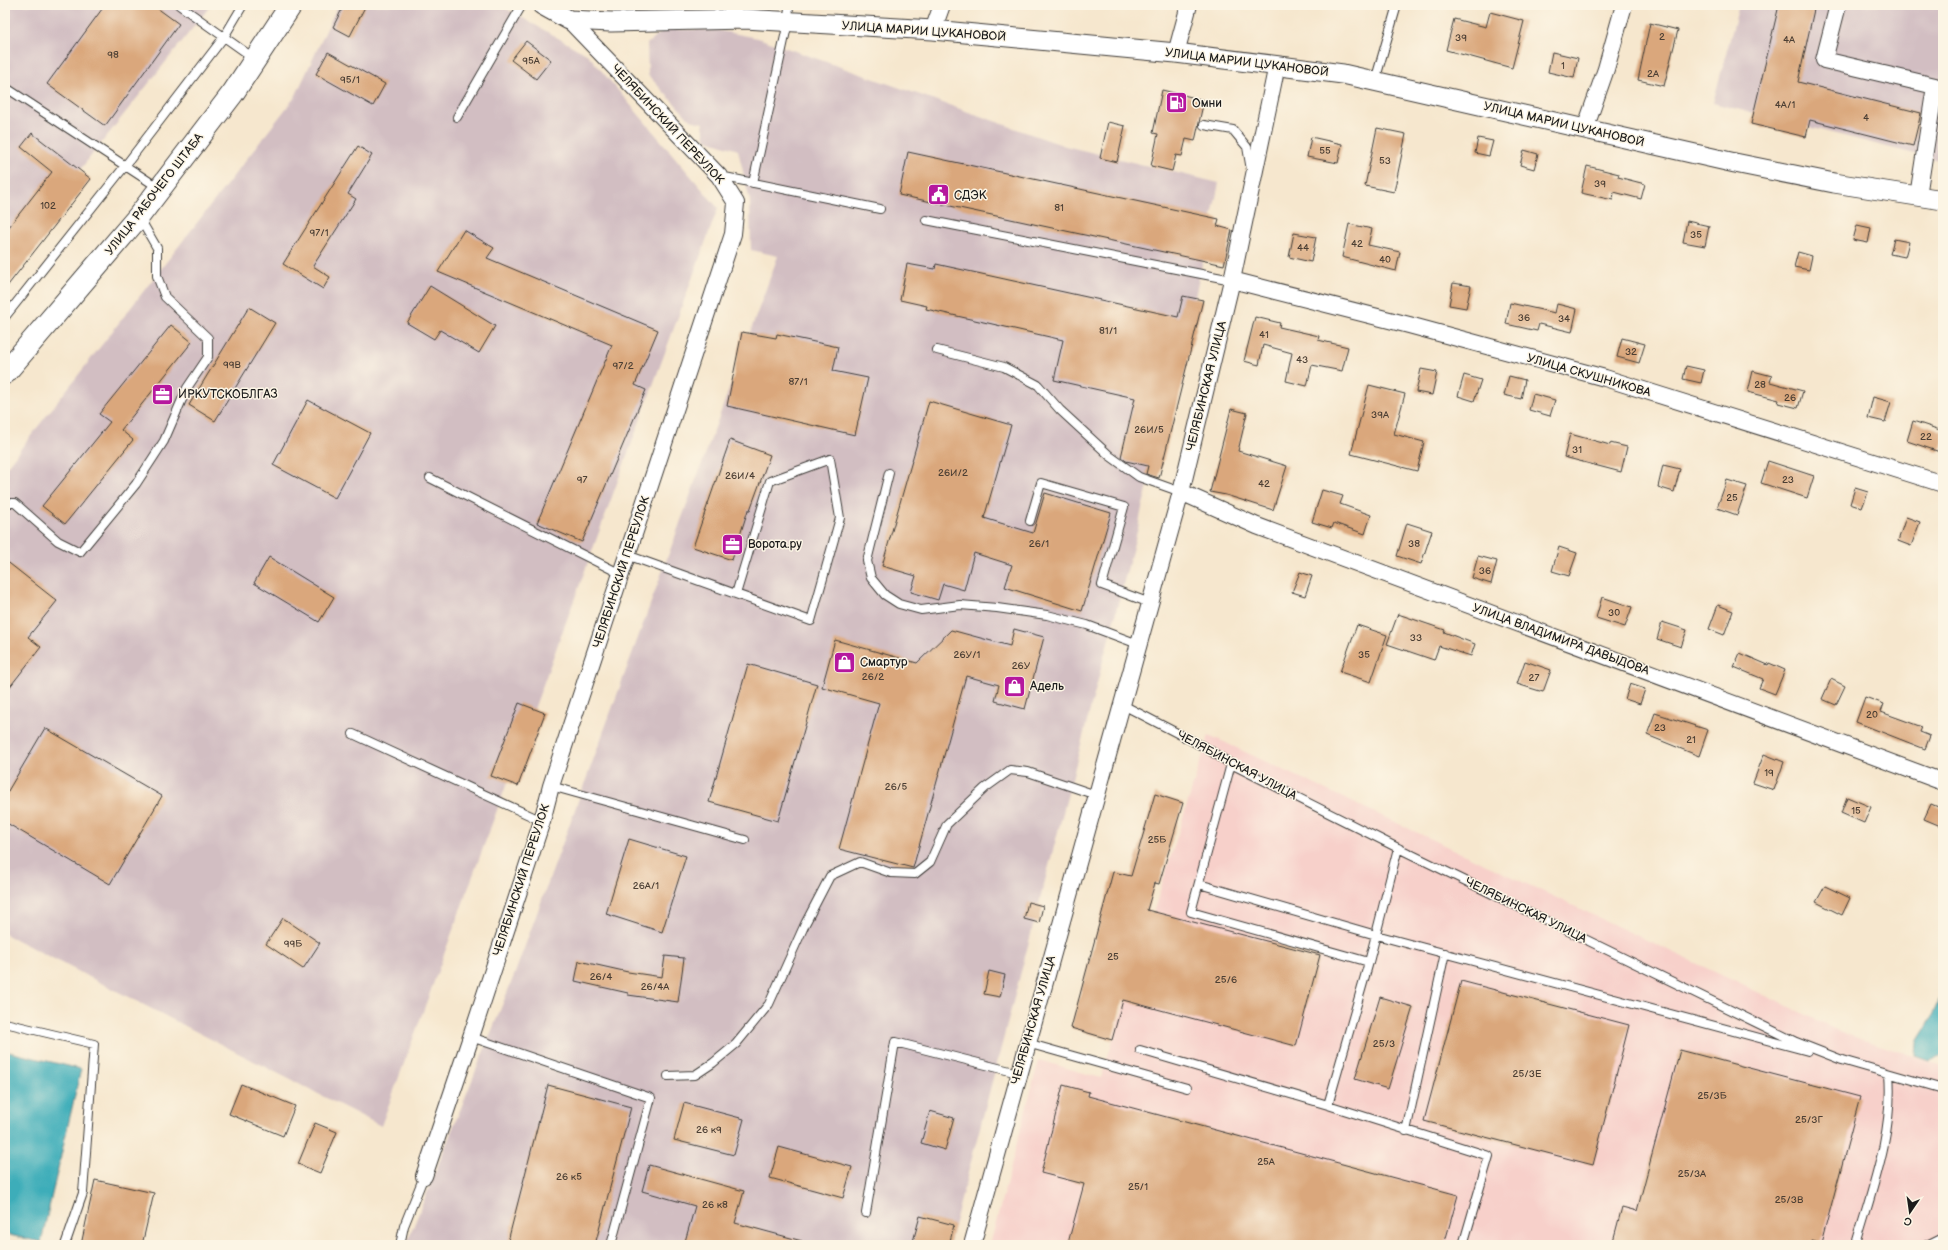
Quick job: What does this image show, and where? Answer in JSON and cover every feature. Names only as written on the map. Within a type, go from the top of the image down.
[{"type":"main road","name":"УЛИЦА РАБОЧЕГО ШТАБА","points":[[5,373],[139,216],[158,188],[233,93],[291,5]]},
{"type":"street","name":"УЛИЦА МАРИИ ЦУКАНОВОЙ","points":[[542,5],[569,20],[610,22],[745,19],[788,13],[933,30],[1176,53],[1343,74],[1750,166],[1834,183],[1943,200]]},
{"type":"street","points":[[933,30],[942,5]]},
{"type":"street","points":[[1176,53],[1189,5]]},
{"type":"street","points":[[1585,129],[1606,69],[1624,5]]},
{"type":"street","points":[[1838,5],[1824,60],[1934,86],[1918,196]]},
{"type":"street","name":"ЧЕЛЯБИНСКИЙ ПЕРЕУЛОК","points":[[424,1176],[542,821],[550,786],[733,234],[736,203],[719,176],[569,20]]},
{"type":"street","name":"ЧЕЛЯБИНСКАЯ УЛИЦА","points":[[972,1245],[1018,1073],[1181,492],[1232,280],[1277,65]]},
{"type":"street","name":"УЛИЦА СКУШНИКОВА","points":[[1232,280],[1410,324],[1605,378],[1943,484]]},
{"type":"street","name":"УЛИЦА ВЛАДИМИРА ДАВЫДОВА","points":[[1181,492],[1257,526],[1943,782]]},
{"type":"lane","points":[[179,5],[255,59]]},
{"type":"lane","points":[[5,317],[125,166],[224,37],[243,5]]},
{"type":"lane","points":[[457,117],[522,5]]},
{"type":"lane","points":[[1375,81],[1397,5]]},
{"type":"lane","points":[[753,183],[788,13]]},
{"type":"lane","points":[[5,87],[158,188]]},
{"type":"lane","points":[[1204,125],[1233,130],[1246,147],[1253,182]]},
{"type":"lane","points":[[719,176],[880,209]]},
{"type":"lane","points":[[5,503],[15,503],[58,542],[80,552],[136,484],[164,441],[187,388],[208,357],[208,338],[165,297],[157,276],[157,248],[139,216]]},
{"type":"lane","points":[[926,220],[1232,280]]},
{"type":"lane","points":[[937,350],[1004,367],[1038,385],[1060,410],[1110,456],[1139,477],[1181,492]]},
{"type":"lane","points":[[627,555],[810,621],[840,518],[830,459],[770,481],[736,594]]},
{"type":"lane","points":[[889,473],[867,561],[871,578],[885,595],[899,604],[921,610],[960,605],[997,608],[1047,615],[1087,625],[1138,644]]},
{"type":"lane","points":[[430,478],[620,574]]},
{"type":"lane","points":[[1030,521],[1041,483],[1124,507],[1102,585],[1150,603]]},
{"type":"lane","name":"ЧЕЛЯБИНСКАЯ УЛИЦА","points":[[1121,704],[1206,748],[1231,764],[1398,848],[1796,1042],[1842,1060],[1943,1089]]},
{"type":"lane","points":[[352,734],[542,821]]},
{"type":"lane","points":[[1231,764],[1191,912],[1369,962]]},
{"type":"lane","points":[[668,1076],[695,1074],[713,1063],[736,1044],[769,1004],[805,924],[830,876],[860,862],[891,873],[915,874],[930,862],[947,824],[986,788],[1010,770],[1028,772],[1096,794]]},
{"type":"lane","points":[[550,786],[744,840]]},
{"type":"lane","points":[[1328,1105],[1369,962],[1398,848]]},
{"type":"lane","points":[[1199,884],[1376,935],[1842,1060]]},
{"type":"lane","points":[[1406,1131],[1445,953]]},
{"type":"lane","points":[[5,1023],[94,1044],[82,1193],[65,1245]]},
{"type":"lane","points":[[471,1038],[651,1098],[612,1245]]},
{"type":"lane","points":[[866,1213],[895,1042],[1018,1073]]},
{"type":"lane","points":[[1027,1043],[1187,1088]]},
{"type":"lane","points":[[1140,1050],[1328,1105],[1406,1131],[1489,1156],[1463,1245]]},
{"type":"lane","points":[[1856,1245],[1884,1146],[1890,1116],[1889,1074]]},
{"type":"lane","points":[[400,1245],[404,1226],[424,1176]]},
{"type":"lane","points":[[1927,1245],[1943,1237]]},
{"type":"shaded area","points":[[5,5],[211,5],[5,264]]},
{"type":"shaded area","points":[[338,5],[500,5],[588,55],[718,208],[381,1126],[5,934],[5,469],[295,97]]},
{"type":"shaded area","points":[[1739,5],[1943,5],[1943,161],[1713,103]]},
{"type":"shaded area","points":[[665,29],[716,30],[758,38],[1065,146],[1219,183],[1177,383],[1142,508],[949,1245],[406,1245],[515,973],[778,256],[751,250],[750,201],[738,150],[705,139],[703,123],[690,120],[648,75],[647,44]]},
{"type":"shaded area","points":[[1209,735],[1849,1035],[1943,1066],[1943,1245],[990,1245],[1039,1060],[1101,1078]]},
{"type":"water","points":[[1943,992],[1943,1055],[1930,1061],[1916,1056],[1917,1042],[1928,1024]]},
{"type":"water","points":[[5,1051],[81,1069],[41,1242],[5,1234]]},
{"type":"building","points":[[105,5],[153,5],[179,24],[105,126],[47,84]]},
{"type":"building","points":[[344,5],[366,5],[350,36],[333,27]]},
{"type":"building","points":[[1779,5],[1815,5],[1798,82],[1921,113],[1913,146],[1810,120],[1806,137],[1751,124]]},
{"type":"building","points":[[1490,12],[1524,21],[1512,68],[1446,50],[1454,19],[1486,27]]},
{"type":"building","points":[[1650,23],[1678,30],[1664,86],[1638,80]]},
{"type":"building","points":[[526,41],[551,60],[536,79],[511,60]]},
{"type":"building","points":[[328,52],[385,84],[373,106],[316,74]]},
{"type":"building","points":[[1552,52],[1578,58],[1574,78],[1548,72]]},
{"type":"building","points":[[1162,90],[1204,100],[1195,141],[1186,139],[1182,156],[1176,155],[1172,171],[1151,166],[1158,134],[1153,133]]},
{"type":"building","points":[[1108,122],[1125,126],[1117,162],[1100,158]]},
{"type":"building","points":[[1377,128],[1406,134],[1394,192],[1365,186]]},
{"type":"building","points":[[32,133],[91,179],[5,289],[5,232],[52,172],[21,147]]},
{"type":"building","points":[[1311,137],[1342,144],[1338,163],[1307,157]]},
{"type":"building","points":[[1478,138],[1493,141],[1489,156],[1475,153]]},
{"type":"building","points":[[358,146],[372,155],[348,194],[356,199],[313,266],[330,277],[323,289],[283,264]]},
{"type":"building","points":[[1524,150],[1538,154],[1534,169],[1520,165]]},
{"type":"building","points":[[908,152],[1219,219],[1217,226],[1232,230],[1224,265],[899,195]]},
{"type":"building","points":[[1587,166],[1619,174],[1618,177],[1645,184],[1641,199],[1614,192],[1613,200],[1581,193]]},
{"type":"building","points":[[1687,221],[1709,226],[1705,246],[1683,242]]},
{"type":"building","points":[[1349,224],[1372,229],[1368,245],[1400,252],[1396,271],[1342,257]]},
{"type":"building","points":[[1857,225],[1871,228],[1868,243],[1853,240]]},
{"type":"building","points":[[464,230],[494,248],[487,258],[658,330],[635,385],[646,390],[582,542],[537,523],[612,345],[438,272]]},
{"type":"building","points":[[1294,233],[1316,237],[1311,262],[1289,257]]},
{"type":"building","points":[[1894,239],[1909,242],[1905,257],[1890,254]]},
{"type":"building","points":[[1798,252],[1812,256],[1809,270],[1794,267]]},
{"type":"building","points":[[907,264],[935,269],[936,264],[1178,317],[1183,296],[1203,300],[1159,478],[1146,474],[1148,466],[1126,461],[1121,457],[1135,398],[1054,380],[1063,340],[926,309],[927,306],[900,300]]},
{"type":"building","points":[[1453,283],[1471,286],[1466,308],[1449,305]]},
{"type":"building","points":[[430,286],[495,326],[479,353],[440,330],[434,339],[407,323]]},
{"type":"building","points":[[1510,303],[1555,313],[1557,304],[1577,309],[1572,332],[1539,324],[1537,331],[1506,324]]},
{"type":"building","points":[[249,307],[275,323],[215,421],[189,405]]},
{"type":"building","points":[[1255,317],[1280,323],[1279,327],[1319,336],[1318,340],[1348,347],[1342,371],[1312,365],[1307,386],[1286,381],[1292,353],[1263,345],[1259,365],[1244,361]]},
{"type":"building","points":[[171,325],[192,342],[121,430],[133,440],[65,524],[42,506],[110,422],[99,414]]},
{"type":"building","points":[[742,332],[776,338],[777,334],[838,347],[833,371],[868,378],[855,435],[727,406]]},
{"type":"building","points":[[1622,338],[1645,344],[1639,363],[1617,357]]},
{"type":"building","points":[[1686,366],[1704,370],[1701,383],[1683,379]]},
{"type":"building","points":[[1421,369],[1437,372],[1432,395],[1416,392]]},
{"type":"building","points":[[1753,371],[1772,376],[1770,382],[1803,391],[1798,408],[1778,403],[1779,400],[1748,392]]},
{"type":"building","points":[[1464,375],[1481,380],[1474,401],[1458,396]]},
{"type":"building","points":[[1509,376],[1525,380],[1521,399],[1504,395]]},
{"type":"building","points":[[1369,385],[1405,394],[1394,434],[1424,442],[1417,471],[1351,454]]},
{"type":"building","points":[[1533,394],[1555,400],[1550,416],[1529,410]]},
{"type":"building","points":[[1873,397],[1891,402],[1885,422],[1868,418]]},
{"type":"building","points":[[308,400],[370,433],[335,498],[273,465]]},
{"type":"building","points":[[929,401],[1011,425],[984,518],[1033,533],[1045,493],[1111,513],[1082,611],[1005,587],[1012,565],[974,553],[964,590],[943,584],[938,600],[911,592],[916,576],[882,566]]},
{"type":"building","points":[[1231,409],[1247,413],[1238,451],[1287,466],[1273,510],[1226,495],[1210,492]]},
{"type":"building","points":[[1913,421],[1943,431],[1943,442],[1940,452],[1907,441]]},
{"type":"building","points":[[1570,434],[1610,445],[1610,443],[1627,447],[1621,472],[1564,457]]},
{"type":"building","points":[[730,440],[770,455],[750,510],[748,510],[732,560],[693,547]]},
{"type":"building","points":[[1768,461],[1814,476],[1807,498],[1761,483]]},
{"type":"building","points":[[1663,465],[1680,469],[1674,492],[1658,487]]},
{"type":"building","points":[[1727,480],[1747,486],[1737,515],[1717,508]]},
{"type":"building","points":[[1855,488],[1868,492],[1862,508],[1850,504]]},
{"type":"building","points":[[1322,490],[1343,496],[1340,504],[1371,515],[1365,534],[1334,523],[1332,528],[1312,522]]},
{"type":"building","points":[[1906,517],[1920,522],[1911,546],[1898,541]]},
{"type":"building","points":[[1407,523],[1432,531],[1421,564],[1397,556]]},
{"type":"building","points":[[1559,547],[1577,553],[1569,576],[1552,571]]},
{"type":"building","points":[[1478,556],[1497,561],[1491,584],[1472,578]]},
{"type":"building","points":[[269,557],[334,597],[319,622],[254,583]]},
{"type":"building","points":[[5,560],[57,601],[28,637],[41,647],[5,693]]},
{"type":"building","points":[[1300,572],[1312,576],[1305,596],[1292,592]]},
{"type":"building","points":[[1602,597],[1632,607],[1625,627],[1596,618]]},
{"type":"building","points":[[1718,605],[1733,611],[1724,635],[1709,629]]},
{"type":"building","points":[[1398,614],[1445,630],[1444,632],[1475,644],[1471,656],[1439,646],[1434,660],[1387,644]]},
{"type":"building","points":[[1662,622],[1687,630],[1681,647],[1657,639]]},
{"type":"building","points":[[1357,625],[1387,635],[1371,682],[1340,672]]},
{"type":"building","points":[[1014,629],[1044,637],[1025,709],[995,701],[999,685],[966,676],[913,868],[839,849],[879,703],[822,687],[835,640],[917,663],[951,630],[1010,646]]},
{"type":"building","points":[[1740,653],[1768,665],[1769,663],[1785,670],[1775,694],[1759,688],[1763,679],[1734,667]]},
{"type":"building","points":[[1525,661],[1551,670],[1543,692],[1517,684]]},
{"type":"building","points":[[748,664],[817,684],[778,821],[709,802]]},
{"type":"building","points":[[1831,679],[1845,686],[1836,705],[1822,699]]},
{"type":"building","points":[[1630,684],[1645,689],[1640,704],[1625,699]]},
{"type":"building","points":[[1865,697],[1884,704],[1881,712],[1922,727],[1920,732],[1930,736],[1925,749],[1856,722]]},
{"type":"building","points":[[519,703],[545,713],[518,786],[491,776]]},
{"type":"building","points":[[1655,713],[1708,730],[1699,756],[1647,735]]},
{"type":"building","points":[[45,728],[162,796],[110,884],[5,822],[5,796]]},
{"type":"building","points":[[1764,754],[1784,762],[1774,790],[1753,783]]},
{"type":"building","points":[[1155,794],[1183,803],[1159,884],[1155,883],[1147,910],[1320,955],[1296,1046],[1123,1000],[1112,1040],[1071,1028],[1113,872],[1131,876]]},
{"type":"building","points":[[1847,797],[1871,807],[1864,823],[1841,813]]},
{"type":"building","points":[[1931,804],[1943,809],[1943,827],[1924,819]]},
{"type":"building","points":[[629,839],[686,856],[662,932],[606,914]]},
{"type":"building","points":[[1825,886],[1850,898],[1842,915],[1816,902]]},
{"type":"building","points":[[1028,902],[1043,906],[1039,923],[1024,919]]},
{"type":"building","points":[[283,918],[320,943],[303,969],[266,944]]},
{"type":"building","points":[[665,956],[684,958],[678,1002],[628,995],[628,993],[575,981],[579,961],[628,972],[662,977]]},
{"type":"building","points":[[989,971],[1005,975],[1000,997],[984,994]]},
{"type":"building","points":[[1461,981],[1629,1025],[1593,1165],[1424,1121]]},
{"type":"building","points":[[1380,997],[1413,1007],[1388,1089],[1355,1079]]},
{"type":"building","points":[[1680,1050],[1860,1097],[1821,1244],[1811,1241],[1810,1245],[1612,1245],[1622,1207],[1637,1211]]},
{"type":"building","points":[[241,1084],[295,1106],[283,1136],[229,1114]]},
{"type":"building","points":[[548,1085],[631,1107],[595,1245],[507,1245]]},
{"type":"building","points":[[1063,1085],[1089,1092],[1088,1096],[1458,1195],[1444,1245],[1075,1245],[1068,1243],[1084,1184],[1041,1173]]},
{"type":"building","points":[[684,1103],[744,1119],[734,1155],[674,1140]]},
{"type":"building","points":[[930,1111],[954,1118],[945,1150],[921,1143]]},
{"type":"building","points":[[315,1123],[337,1132],[320,1173],[298,1164]]},
{"type":"building","points":[[779,1147],[852,1167],[843,1198],[770,1178]]},
{"type":"building","points":[[649,1165],[744,1191],[735,1223],[802,1241],[802,1245],[684,1245],[695,1206],[642,1191]]},
{"type":"building","points":[[95,1180],[154,1193],[142,1245],[81,1245]]},
{"type":"building","points":[[920,1216],[954,1225],[949,1245],[912,1245]]},
{"type":"place","name":"Омни","points":[[1177,103]]},
{"type":"place","name":"СДЭК","points":[[939,195]]},
{"type":"place","name":"ИРКУТСКОБЛГАЗ","points":[[163,394]]},
{"type":"place","name":"Ворота.ру","points":[[733,544]]},
{"type":"place","name":"Смартур","points":[[845,662]]},
{"type":"place","name":"Адель","points":[[1015,686]]}]
